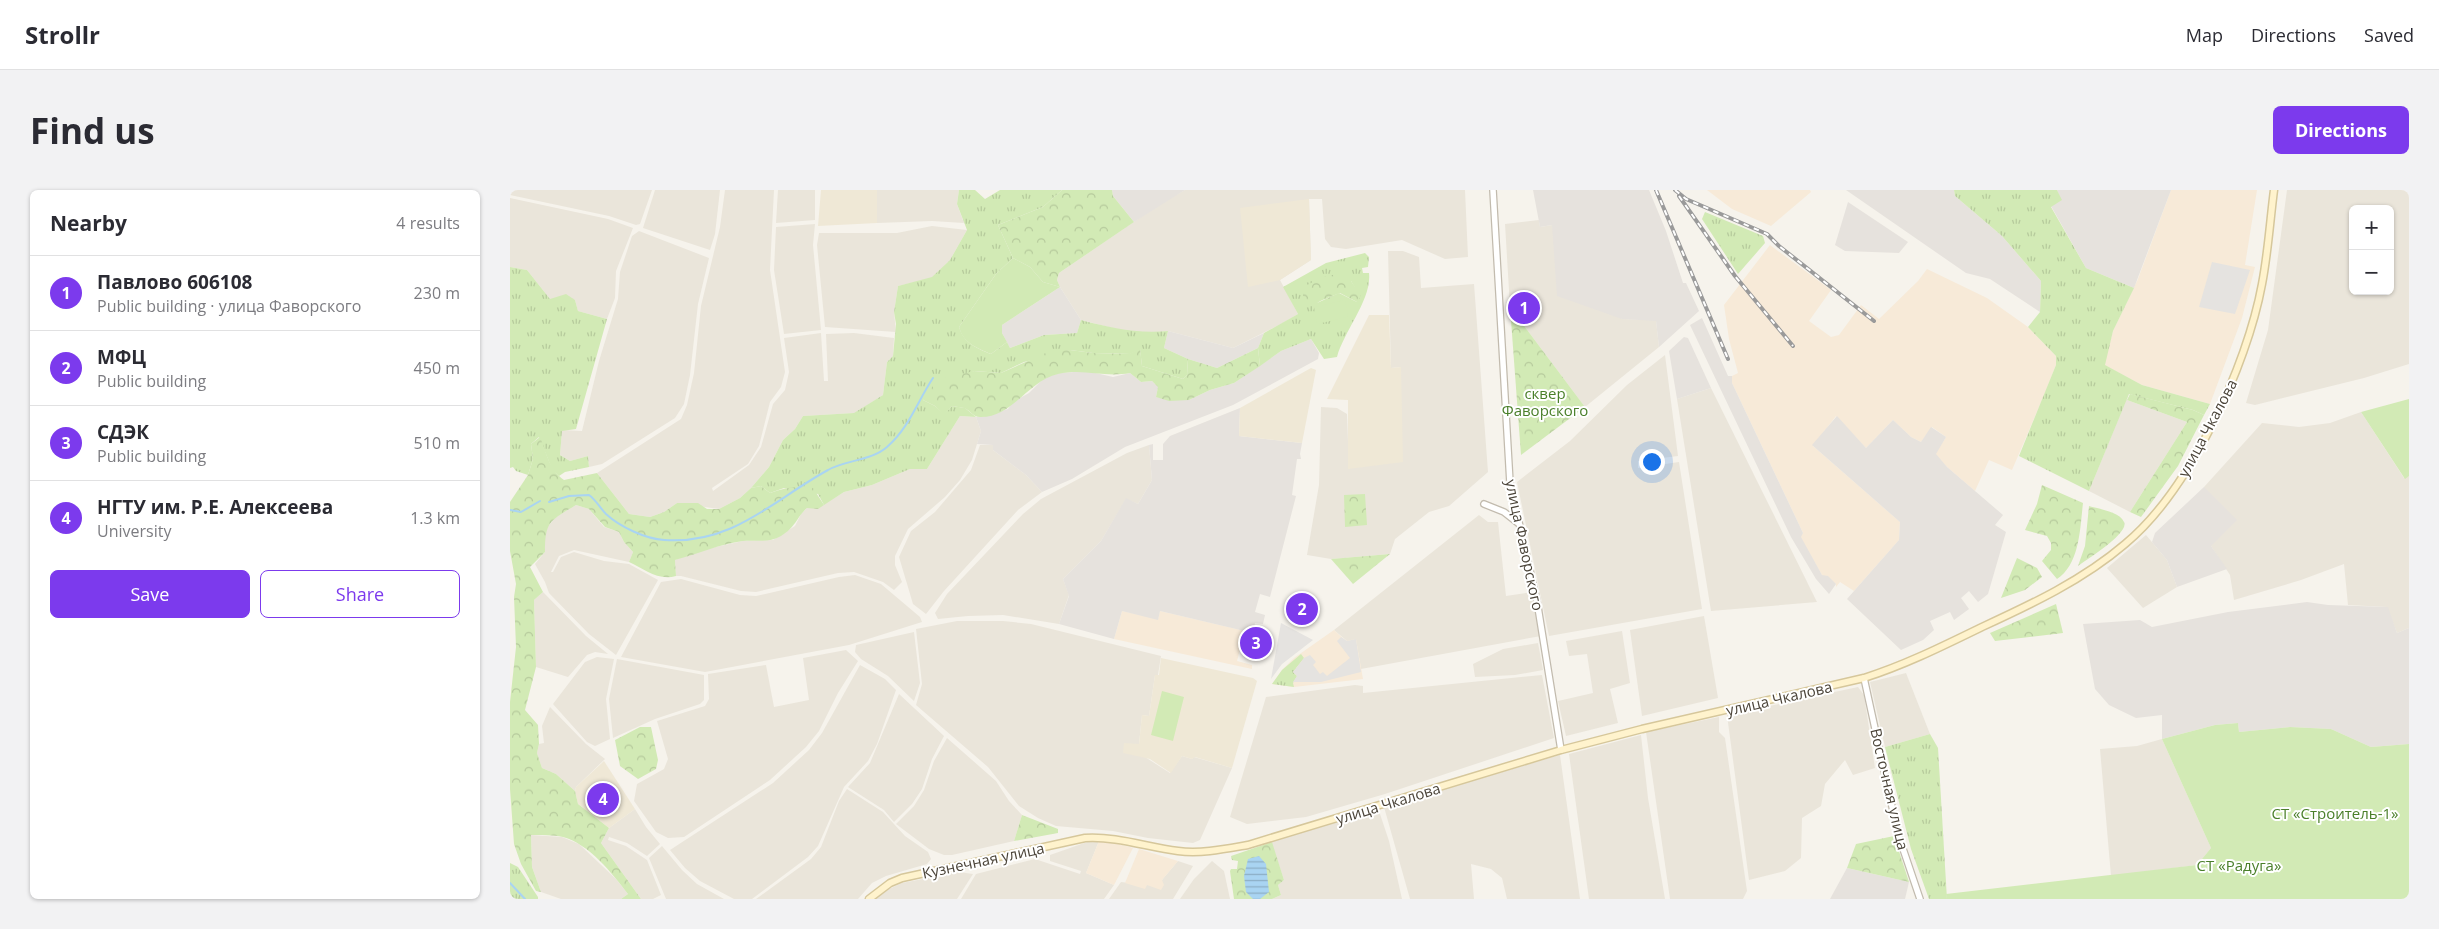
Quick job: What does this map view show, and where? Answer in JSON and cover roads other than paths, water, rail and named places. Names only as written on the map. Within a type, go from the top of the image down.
[{"type":"main road","name":"улица Чкалова","points":[[1103,838],[1179,851],[1207,851],[1248,845],[1561,750],[1642,729],[1864,678],[1894,669],[2031,604],[2101,562],[2126,544],[2157,512],[2183,476],[2204,439],[2238,368],[2262,286],[2274,190]]},
{"type":"main road","name":"Кузнечная улица","points":[[869,899],[890,883],[902,878],[1085,838],[1103,838]]},
{"type":"street","name":"улица Фаворского","points":[[1492,190],[1510,483],[1537,601],[1561,750]]},
{"type":"street","points":[[1484,504],[1504,512],[1518,523]]},
{"type":"street","name":"Восточная улица","points":[[1864,678],[1898,834],[1920,899]]},
{"type":"water","points":[[1259,856],[1266,864],[1269,892],[1260,899],[1253,899],[1246,892],[1244,876],[1248,859]]},
{"type":"waterway","points":[[549,502],[569,496],[589,495],[612,519],[641,535],[664,540],[689,540],[711,535],[732,528],[751,518],[828,470],[881,452],[901,432],[933,378]]},
{"type":"waterway","points":[[510,510],[521,512],[540,501]]},
{"type":"waterway","points":[[510,883],[525,899]]},
{"type":"railway","points":[[1656,190],[1728,359]]},
{"type":"railway","points":[[1675,190],[1686,199],[1767,234],[1779,246],[1874,321]]},
{"type":"railway","points":[[1679,196],[1735,276],[1793,346]]},
{"type":"place","name":"Павлово 606108","points":[[1524,308]]},
{"type":"place","name":"МФЦ","points":[[1302,609]]},
{"type":"place","name":"СДЭК","points":[[1256,643]]},
{"type":"place","name":"НГТУ им. Р.Е. Алексеева","points":[[603,799]]},
{"type":"park label","name":"сквер Фаворского","points":[[1545,402]]},
{"type":"park label","name":"СТ «Строитель-1»","points":[[2335,813]]},
{"type":"park label","name":"СТ «Радуга»","points":[[2239,865]]}]
